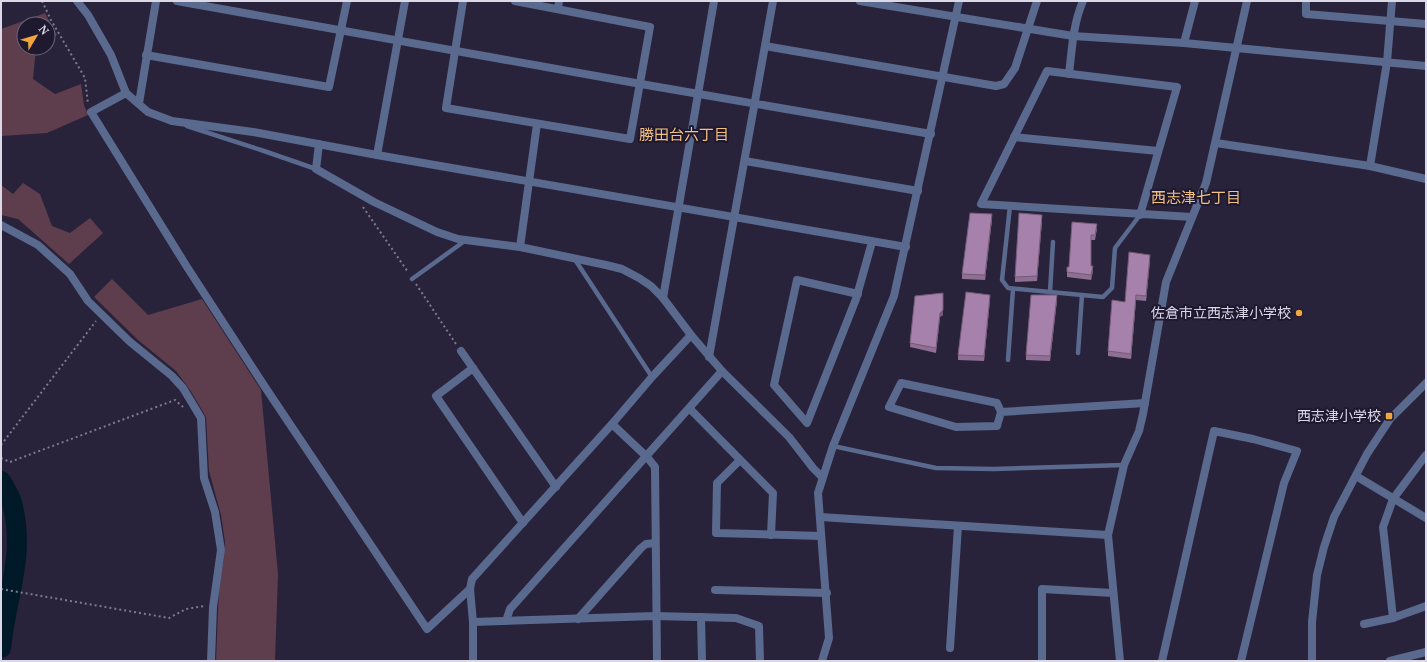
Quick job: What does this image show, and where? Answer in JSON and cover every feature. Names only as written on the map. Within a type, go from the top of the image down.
[{"type":"street","points":[[77,1],[88,15],[111,55],[126,93],[148,112],[172,122],[253,132],[529,182],[906,247]]},
{"type":"street","points":[[139,103],[156,1]]},
{"type":"street","points":[[177,1],[640,84],[931,134]]},
{"type":"street","points":[[146,55],[329,87],[342,31],[346,1]]},
{"type":"street","points":[[377,155],[405,1]]},
{"type":"street","points":[[463,1],[446,108],[630,140],[650,27],[559,5],[515,1]]},
{"type":"street","points":[[663,298],[677,208],[714,1]]},
{"type":"street","points":[[709,357],[773,1]]},
{"type":"street","points":[[860,1],[1073,36],[1184,43],[1426,66]]},
{"type":"street","points":[[822,661],[829,638],[827,593],[818,492],[833,446],[894,296],[931,134],[959,1]]},
{"type":"street","points":[[765,46],[996,86],[1004,84],[1015,68],[1026,29],[1037,1]]},
{"type":"street","points":[[1069,74],[1073,36],[1078,11],[1083,1]]},
{"type":"street","points":[[1184,43],[1195,1]]},
{"type":"street","points":[[1120,661],[1108,535],[1124,464],[1139,431],[1166,282],[1206,183],[1247,1]]},
{"type":"street","points":[[1306,1],[1306,14],[1426,24]]},
{"type":"street","points":[[1370,166],[1387,62],[1392,1]]},
{"type":"street","points":[[1140,215],[1177,87],[1047,71],[981,204],[1140,215],[1192,217]]},
{"type":"street","points":[[126,93],[91,112],[260,381],[427,629],[470,589]]},
{"type":"street","points":[[520,246],[537,124]]},
{"type":"street","points":[[1014,137],[1158,151]]},
{"type":"street","points":[[1216,143],[1370,166],[1426,179]]},
{"type":"street","points":[[319,144],[316,170],[437,232],[466,240],[520,246],[622,269],[651,286],[663,298],[709,357],[788,437],[813,468],[822,476]]},
{"type":"street","points":[[745,161],[918,191]]},
{"type":"street","points":[[1,225],[38,245],[70,274],[88,301],[129,341],[172,376],[183,388],[201,418],[204,478],[215,512],[221,550],[213,606],[211,661]]},
{"type":"street","points":[[858,294],[797,280],[774,385],[807,423],[858,294],[872,242]]},
{"type":"street","points":[[473,661],[473,622],[470,589],[472,579],[691,335]]},
{"type":"street","points":[[461,351],[556,487]]},
{"type":"street","points":[[473,368],[436,396],[523,523]]},
{"type":"street","points":[[506,621],[510,609],[690,409],[722,371]]},
{"type":"street","points":[[901,383],[997,403],[1001,412],[997,426],[956,427],[889,407],[901,383]]},
{"type":"street","points":[[1312,661],[1312,622],[1318,575],[1324,546],[1334,517],[1368,454],[1390,419],[1426,383]]},
{"type":"street","points":[[1001,412],[1145,403]]},
{"type":"street","points":[[690,409],[773,493],[772,535]]},
{"type":"street","points":[[612,424],[647,457],[655,467],[657,661]]},
{"type":"street","points":[[1162,661],[1214,431],[1253,439],[1297,451],[1284,483],[1241,661]]},
{"type":"street","points":[[1393,618],[1383,527],[1393,499],[1426,455]]},
{"type":"street","points":[[740,460],[717,483],[716,533],[821,536]]},
{"type":"street","points":[[1356,476],[1426,518]]},
{"type":"street","points":[[820,517],[1108,535]]},
{"type":"street","points":[[950,648],[958,526]]},
{"type":"street","points":[[578,619],[641,548],[646,544],[655,543]]},
{"type":"street","points":[[1042,660],[1042,589],[1113,593]]},
{"type":"street","points":[[715,590],[827,593]]},
{"type":"street","points":[[1364,624],[1393,618],[1426,606]]},
{"type":"street","points":[[473,622],[656,616],[736,618],[759,626],[760,661]]},
{"type":"street","points":[[700,617],[702,661]]},
{"type":"street","points":[[1390,661],[1426,652]]},
{"type":"lane","points":[[172,122],[264,151],[316,170]]},
{"type":"lane","points":[[1010,206],[1002,280],[1008,288],[1102,297],[1112,288],[1115,248],[1140,215]]},
{"type":"lane","points":[[412,279],[466,240]]},
{"type":"lane","points":[[1050,292],[1053,242]]},
{"type":"lane","points":[[574,258],[652,377]]},
{"type":"lane","points":[[1008,360],[1013,289]]},
{"type":"lane","points":[[1078,353],[1082,295]]},
{"type":"lane","points":[[833,446],[936,468],[994,469],[1124,464]]},
{"type":"path","points":[[42,1],[51,20],[85,78],[88,104],[91,112]]},
{"type":"path","points":[[351,188],[461,351]]},
{"type":"path","points":[[1,445],[102,314]]},
{"type":"path","points":[[1,458],[10,462],[175,400],[185,410]]},
{"type":"path","points":[[2,589],[169,618],[186,609],[213,606]]},
{"type":"shaded area","points":[[45,13],[47,16],[37,16]]},
{"type":"shaded area","points":[[16,24],[16,56],[35,56],[33,79],[55,94],[81,84],[84,105],[88,115],[47,133],[1,136],[1,29]]},
{"type":"shaded area","points":[[23,183],[40,194],[52,226],[70,233],[90,218],[103,233],[69,264],[18,219],[1,215],[1,185],[13,194]]},
{"type":"shaded area","points":[[112,279],[148,315],[202,299],[261,390],[278,574],[275,661],[216,661],[219,588],[224,559],[225,542],[221,515],[209,471],[206,417],[190,390],[176,371],[138,340],[94,297]]},
{"type":"building","points":[[970,213],[992,214],[985,275],[962,274]]},
{"type":"building","points":[[1019,213],[1042,215],[1037,276],[1015,277]]},
{"type":"building","points":[[1072,222],[1097,224],[1095,235],[1091,235],[1091,266],[1093,266],[1091,275],[1067,272],[1067,267],[1069,267]]},
{"type":"building","points":[[1129,252],[1150,255],[1146,296],[1136,295],[1131,354],[1108,351],[1112,300],[1125,302]]},
{"type":"building","points":[[966,292],[990,295],[984,356],[958,355]]},
{"type":"building","points":[[943,293],[943,310],[940,313],[936,348],[910,343],[915,296]]},
{"type":"building","points":[[1031,295],[1057,295],[1050,356],[1026,355]]},
{"type":"waterway","points":[[1,481],[9,494],[12,503],[16,522],[17,540],[14,576],[3,629],[1,648]]},
{"type":"place","name":"佐倉市立西志津小学校","points":[[1299,313]]},
{"type":"place","name":"西志津小学校","points":[[1389,416]]},
{"type":"district","name":"勝田台六丁目","points":[[684,135]]},
{"type":"district","name":"西志津七丁目","points":[[1196,198]]}]
